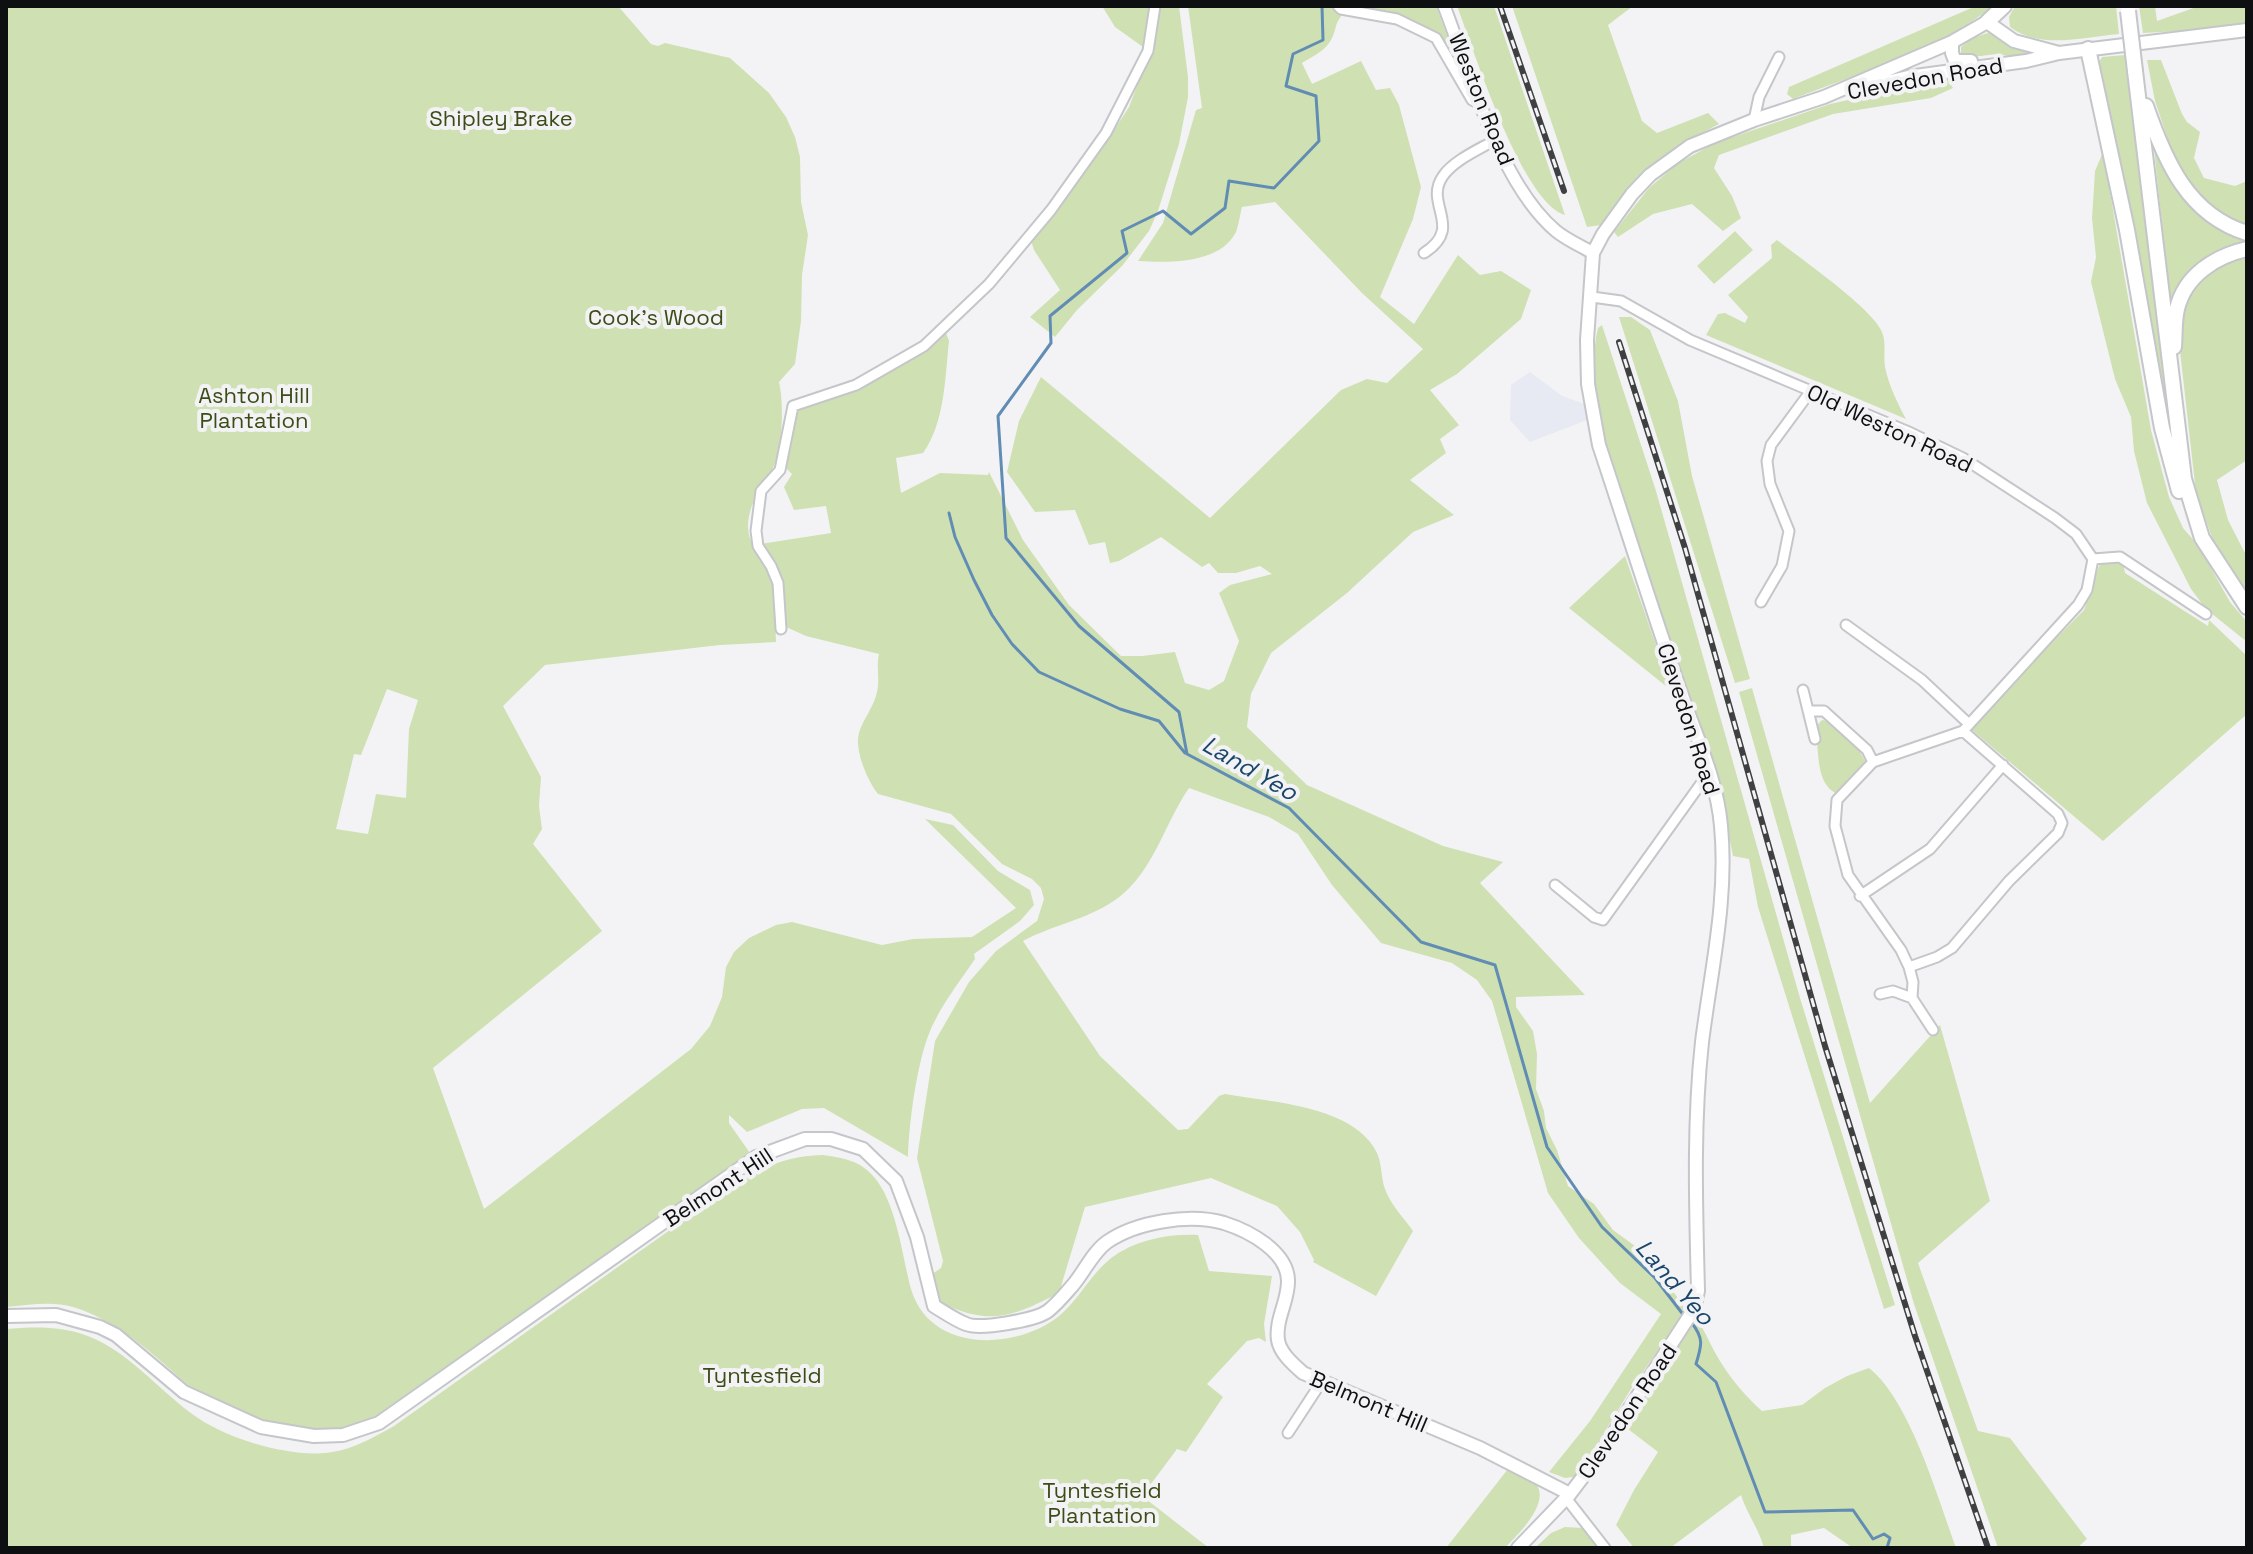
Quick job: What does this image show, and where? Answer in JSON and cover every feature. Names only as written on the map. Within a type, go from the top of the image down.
[{"type":"main road","points":[[1987,22],[2004,6]]},
{"type":"main road","points":[[2127,8],[2184,479],[2195,521]]},
{"type":"main road","name":"Clevedon Road","points":[[1824,97],[1952,42],[1987,22],[2014,41],[2059,53]]},
{"type":"main road","name":"Clevedon Road","points":[[1518,1548],[1568,1496],[1598,1457],[1688,1320],[1698,1291],[1694,1145],[1702,1043],[1722,915],[1724,858],[1721,821],[1710,771],[1679,688],[1599,445],[1588,384],[1587,340],[1593,253],[1632,194],[1650,175],[1690,146],[1754,120],[1824,97],[1908,77],[2026,61],[2059,53],[2247,30]]},
{"type":"main road","name":"Clevedon Road","points":[[1952,42],[1953,58],[1959,62],[1996,58],[2026,61]]},
{"type":"main road","points":[[2088,49],[2127,230],[2162,428],[2178,490],[2212,556],[2247,607]]},
{"type":"main road","points":[[2135,71],[2157,137],[2182,185],[2213,219],[2247,233]]},
{"type":"main road","points":[[2172,380],[2177,309],[2184,291],[2196,275],[2215,260],[2247,249]]},
{"type":"main road","name":"Belmont Hill","points":[[6,1316],[56,1315],[85,1321],[116,1335],[184,1392],[261,1427],[314,1436],[343,1435],[379,1423],[756,1157],[805,1139],[831,1139],[863,1149],[896,1181],[917,1237],[934,1306],[968,1326],[1005,1324],[1046,1313],[1074,1284],[1105,1244],[1127,1232],[1153,1222],[1185,1220],[1223,1223],[1254,1236],[1271,1248],[1284,1263],[1289,1282],[1279,1317],[1278,1342],[1287,1358],[1303,1373],[1480,1448],[1568,1496]]},
{"type":"street","points":[[781,629],[778,583],[758,546],[756,531],[761,491],[780,470],[793,406],[856,385],[924,346],[989,284],[1051,210],[1106,133],[1148,51],[1155,6]]},
{"type":"street","points":[[1338,6],[1397,19],[1436,38],[1472,100],[1482,105]]},
{"type":"street","name":"Weston Road","points":[[1444,6],[1495,140],[1534,207],[1555,230],[1593,253]]},
{"type":"street","points":[[1754,120],[1759,97],[1779,57]]},
{"type":"street","points":[[1424,253],[1441,238],[1444,226],[1438,190],[1443,176],[1495,140]]},
{"type":"street","name":"Old Weston Road","points":[[1592,297],[1621,301],[1690,340],[1963,458],[2076,534],[2093,559]]},
{"type":"street","points":[[1761,602],[1782,566],[1789,531],[1770,484],[1767,461],[1771,445],[1810,392]]},
{"type":"street","points":[[1912,998],[1913,982],[1901,950],[1848,875],[1835,826],[1837,800],[1873,762],[1966,728],[2078,605],[2090,579],[2093,559],[2120,557],[2206,614]]},
{"type":"street","points":[[1846,625],[1922,680],[1978,744],[2058,814],[2062,823],[2058,833],[2009,881],[1952,948],[1909,967]]},
{"type":"street","points":[[1803,690],[1815,739]]},
{"type":"street","points":[[1808,711],[1824,711],[1867,750],[1873,762]]},
{"type":"street","points":[[1860,896],[1930,849],[2003,765]]},
{"type":"street","points":[[1555,885],[1594,917],[1603,920],[1710,771]]},
{"type":"street","points":[[1880,994],[1893,991],[1912,998],[1933,1030]]},
{"type":"street","points":[[1288,1433],[1322,1381]]},
{"type":"street","points":[[1568,1496],[1605,1548]]},
{"type":"shaded area","points":[[1530,372],[1562,396],[1584,404],[1587,420],[1530,442],[1510,420],[1511,385]]},
{"type":"green space","name":"Ashton Hill Plantation","points":[[6,6],[618,6],[651,44],[658,46],[665,43],[730,58],[769,93],[786,117],[795,137],[800,157],[801,202],[808,235],[795,364],[779,382],[782,413],[779,449],[773,468],[754,501],[748,524],[750,540],[771,580],[776,642],[720,645],[545,665],[503,706],[541,777],[539,806],[542,829],[533,844],[602,931],[433,1068],[484,1209],[691,1049],[710,1026],[722,997],[726,967],[734,952],[749,938],[776,925],[792,922],[882,945],[913,939],[972,937],[1016,908],[925,819],[953,825],[998,871],[1030,890],[1034,905],[1020,921],[974,954],[975,959],[936,1018],[916,1081],[908,1157],[824,1108],[802,1109],[747,1132],[729,1115],[729,1123],[750,1153],[377,1415],[337,1430],[320,1432],[282,1428],[224,1408],[193,1389],[122,1331],[73,1307],[40,1304],[6,1307]],"holes":[[[387,689],[418,700],[409,729],[406,798],[376,794],[368,834],[336,829],[354,754],[361,755]]]},
{"type":"green space","points":[[1102,6],[1179,6],[1188,97],[1179,144],[1149,231],[1122,266],[1077,310],[1055,337],[1030,317],[1060,290],[1031,241],[1098,155],[1129,107],[1150,52],[1115,27]]},
{"type":"green space","points":[[1188,6],[1338,6],[1342,15],[1329,43],[1302,63],[1312,84],[1361,61],[1376,90],[1390,88],[1399,105],[1421,187],[1413,219],[1380,297],[1414,324],[1458,255],[1480,275],[1501,271],[1531,290],[1521,319],[1457,374],[1430,390],[1459,425],[1440,439],[1446,453],[1410,480],[1454,515],[1413,532],[1347,593],[1271,653],[1251,694],[1247,727],[1307,785],[1443,846],[1503,862],[1480,883],[1585,995],[1516,997],[1516,1007],[1533,1031],[1537,1054],[1536,1089],[1546,1128],[1557,1150],[1568,1186],[1594,1204],[1613,1230],[1639,1249],[1687,1309],[1573,1477],[1565,1478],[1549,1472],[1590,1421],[1661,1314],[1620,1283],[1579,1238],[1548,1193],[1492,1001],[1477,980],[1452,963],[1381,943],[1332,885],[1298,834],[1269,817],[1189,788],[1144,870],[1124,893],[1101,909],[1023,941],[1100,1056],[1178,1130],[1188,1129],[1219,1096],[1225,1094],[1287,1104],[1331,1116],[1366,1137],[1379,1157],[1387,1195],[1413,1231],[1376,1296],[1313,1262],[1300,1232],[1277,1206],[1211,1178],[1085,1207],[1059,1293],[1014,1313],[974,1315],[941,1303],[931,1275],[941,1268],[943,1261],[917,1158],[935,1041],[969,982],[996,951],[1037,921],[1044,899],[1041,888],[1032,879],[1002,864],[951,814],[878,794],[863,765],[858,740],[877,692],[879,654],[806,636],[784,626],[781,583],[760,544],[831,533],[826,506],[794,510],[784,487],[792,474],[786,468],[796,408],[876,380],[930,347],[946,333],[949,341],[940,414],[923,453],[896,458],[901,493],[940,473],[988,475],[989,472],[1023,540],[1069,605],[1121,656],[1175,652],[1185,683],[1209,690],[1224,681],[1239,641],[1219,593],[1230,585],[1272,574],[1260,566],[1236,573],[1218,573],[1209,563],[1202,567],[1161,537],[1110,563],[1105,542],[1089,545],[1075,510],[1035,512],[1007,472],[1019,421],[1041,377],[1210,518],[1341,390],[1367,379],[1387,383],[1423,349],[1362,293],[1275,202],[1242,207],[1236,232],[1228,243],[1206,256],[1178,261],[1138,261],[1163,223],[1196,110],[1202,108]]},
{"type":"green space","points":[[1343,6],[1436,6],[1453,52],[1416,23],[1389,14]]},
{"type":"green space","points":[[1457,6],[1494,6],[1565,215],[1549,204],[1516,155]]},
{"type":"green space","points":[[1512,6],[1633,6],[1608,25],[1642,121],[1657,133],[1708,113],[1719,124],[1679,145],[1638,177],[1601,225],[1587,227]]},
{"type":"green space","points":[[1976,6],[1993,6],[1923,49],[1793,99],[1787,94],[1789,87]]},
{"type":"green space","points":[[2015,6],[2116,6],[2119,34],[2063,40],[2035,38],[2010,27],[2009,17]]},
{"type":"green space","points":[[2139,6],[2155,6],[2157,21],[2199,6],[2247,6],[2247,22],[2199,30],[2143,33]]},
{"type":"green space","points":[[1990,32],[2043,53],[2020,58],[1997,54],[1964,58],[1961,55],[1961,47],[1971,39]]},
{"type":"green space","points":[[2125,55],[2170,438],[2098,64],[2102,57]]},
{"type":"green space","points":[[2147,60],[2161,60],[2182,114],[2200,132],[2194,158],[2204,178],[2235,186],[2247,181],[2247,229],[2211,212],[2177,167],[2155,101]]},
{"type":"green space","points":[[1947,78],[1953,88],[1931,98],[1833,114],[1719,155],[1714,168],[1732,196],[1741,218],[1723,231],[1692,204],[1653,214],[1618,237],[1614,232],[1649,188],[1677,164],[1715,143],[1830,104]]},
{"type":"green space","points":[[2157,148],[2172,179],[2191,205],[2216,225],[2247,239],[2214,252],[2197,264],[2179,288],[2171,308],[2154,149]]},
{"type":"green space","points":[[2103,152],[2151,430],[2169,497],[2183,528],[2198,545],[2230,602],[2247,622],[2247,642],[2206,609],[2191,589],[2147,503],[2134,451],[2131,417],[2115,379],[2091,282],[2096,257],[2092,218],[2095,171]]},
{"type":"green space","points":[[1735,231],[1753,250],[1714,284],[1697,266]]},
{"type":"green space","points":[[1777,240],[1849,296],[1874,320],[1883,334],[1889,381],[1906,419],[1706,335],[1718,314],[1725,313],[1745,323],[1748,317],[1728,295],[1772,258],[1771,245]]},
{"type":"green space","points":[[2247,252],[2247,460],[2217,480],[2228,520],[2247,557],[2247,592],[2213,540],[2196,493],[2179,342],[2183,303],[2198,276]]},
{"type":"green space","points":[[1619,317],[1631,317],[1650,330],[1678,401],[1692,476],[1750,679],[1735,683]]},
{"type":"green space","points":[[1602,325],[1656,491],[1800,998],[1895,1305],[1884,1309],[1758,907],[1749,859],[1733,856],[1720,788],[1604,440],[1594,370],[1595,342],[1598,328]]},
{"type":"green space","points":[[1625,556],[1672,691],[1569,608]]},
{"type":"green space","points":[[2108,560],[2123,563],[2125,573],[2208,626],[2209,620],[2247,656],[2247,714],[2103,841],[1972,730],[1972,724],[2084,610],[2099,566]]},
{"type":"green space","points":[[1752,688],[1870,1103],[1940,1025],[1990,1201],[1918,1263],[1978,1431],[2010,1438],[2087,1539],[2077,1548],[1998,1548],[1914,1304],[1739,692]]},
{"type":"green space","points":[[1822,720],[1859,750],[1865,761],[1837,794],[1825,782],[1819,765],[1815,728]]},
{"type":"green space","name":"Tyntesfield Plantation","points":[[823,1155],[854,1162],[874,1177],[890,1206],[911,1289],[921,1310],[936,1325],[955,1335],[976,1340],[998,1340],[1041,1328],[1067,1308],[1112,1257],[1140,1243],[1159,1238],[1198,1235],[1209,1271],[1272,1276],[1264,1324],[1266,1342],[1259,1338],[1247,1341],[1207,1384],[1223,1397],[1186,1452],[1177,1449],[1142,1496],[1209,1548],[6,1548],[6,1329],[61,1329],[96,1340],[127,1359],[198,1418],[227,1434],[263,1446],[300,1453],[340,1450],[364,1442],[394,1426],[729,1188],[773,1164]]},
{"type":"green space","points":[[1695,1316],[1729,1374],[1762,1411],[1802,1405],[1825,1388],[1869,1368],[1884,1383],[1910,1426],[1956,1548],[1853,1548],[1824,1528],[1791,1535],[1791,1548],[1764,1548],[1741,1495],[1670,1548],[1634,1548],[1616,1525],[1658,1452],[1628,1429]]},
{"type":"green space","points":[[1508,1469],[1529,1477],[1538,1487],[1538,1505],[1526,1525],[1505,1548],[1446,1548]]},
{"type":"green space","points":[[1565,1527],[1584,1528],[1599,1548],[1535,1548],[1551,1533]]},
{"type":"waterway","name":"Land Yeo","points":[[1322,6],[1323,40],[1293,54],[1286,86],[1316,96],[1319,141],[1274,188],[1229,181],[1225,208],[1191,234],[1163,211],[1122,231],[1127,253],[1050,316],[1051,343],[998,416],[1006,538],[1079,626],[1179,712],[1187,754],[1289,808],[1421,942],[1495,965],[1547,1147],[1602,1227],[1655,1278],[1685,1317]]},
{"type":"waterway","points":[[949,513],[955,537],[992,615],[1012,644],[1039,672],[1120,709],[1159,721],[1185,753]]},
{"type":"waterway","name":"Land Yeo","points":[[1691,1322],[1701,1342],[1696,1364],[1716,1382],[1765,1512],[1853,1510],[1873,1539],[1884,1534],[1890,1538],[1887,1548]]},
{"type":"railway","points":[[1500,6],[1564,191]]},
{"type":"railway","points":[[1619,342],[1685,548],[1825,1046],[1915,1336],[1988,1548]]},
{"type":"park label","name":"Shipley Brake","points":[[501,118]]},
{"type":"park label","name":"Cook's Wood","points":[[656,317]]},
{"type":"park label","name":"Tyntesfield","points":[[762,1375]]}]
